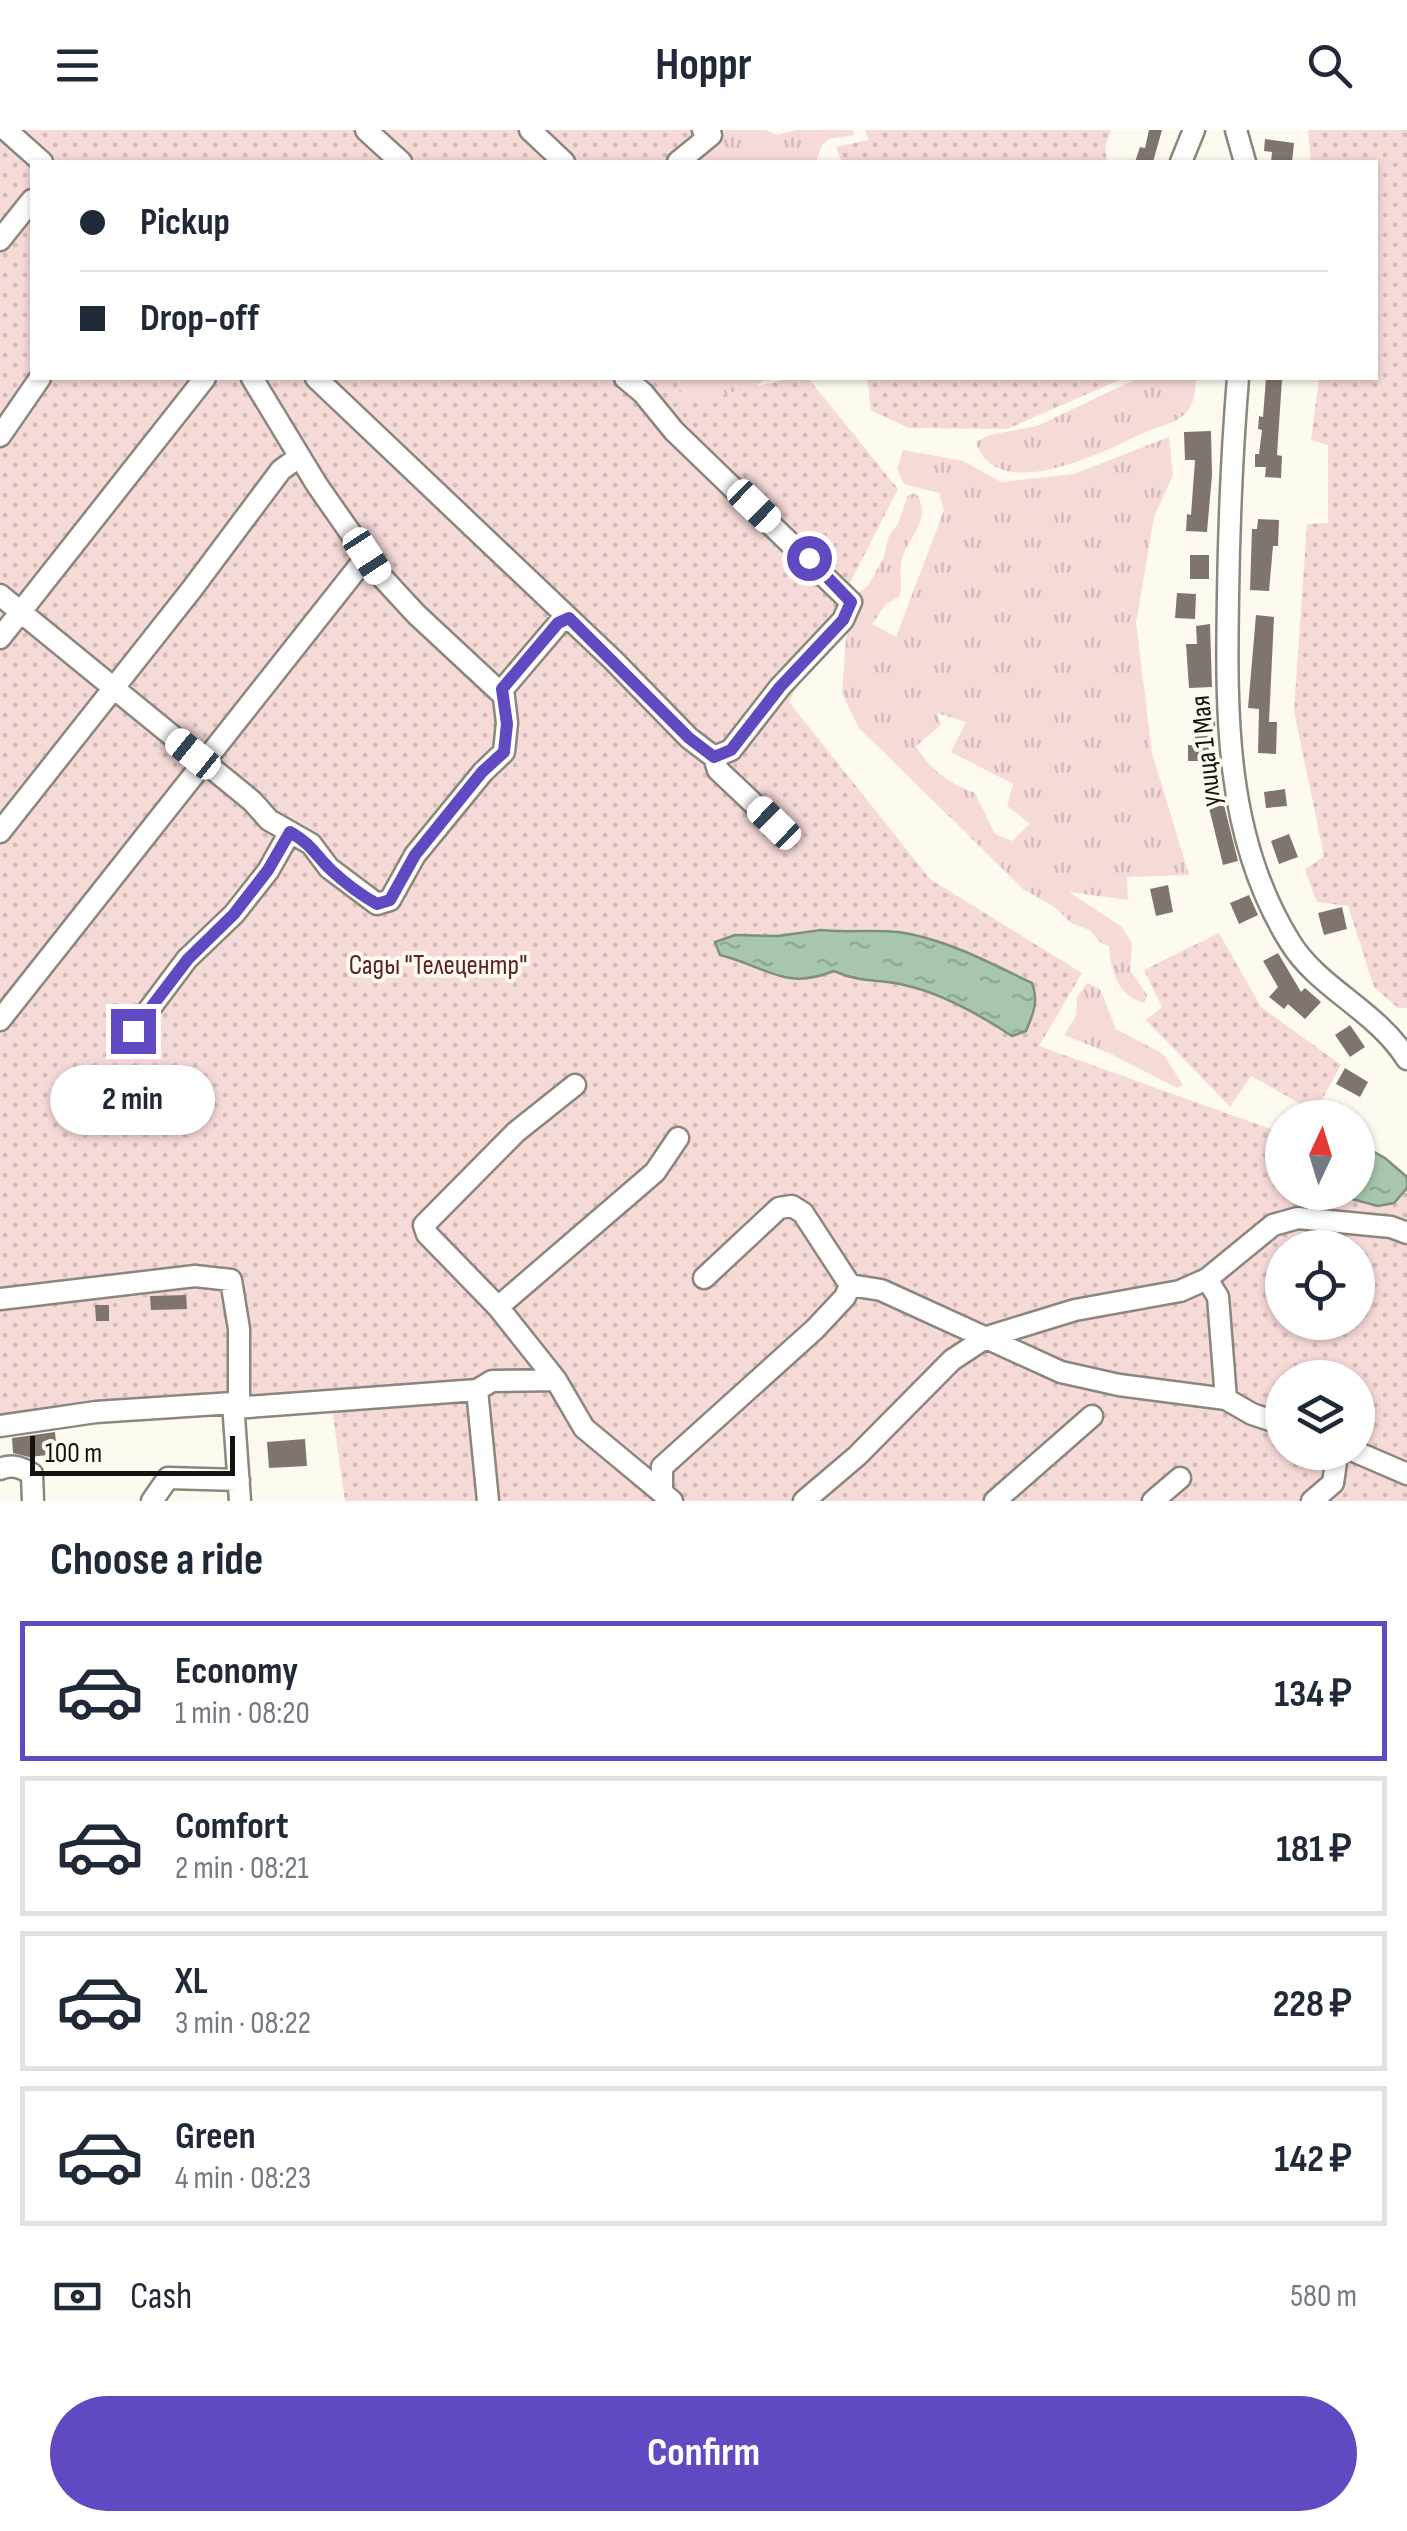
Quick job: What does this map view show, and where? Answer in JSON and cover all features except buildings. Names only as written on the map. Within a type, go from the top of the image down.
[{"type":"street","points":[[6,130],[40,160]]},
{"type":"street","points":[[366,130],[399,160]]},
{"type":"street","points":[[530,130],[562,160]]},
{"type":"street","points":[[1182,160],[1194,130]]},
{"type":"street","points":[[1236,130],[1244,160]]},
{"type":"street","points":[[680,160],[710,132]]},
{"type":"street","points":[[0,240],[30,202]]},
{"type":"street","points":[[0,436],[39,380]]},
{"type":"street","points":[[0,638],[203,380]]},
{"type":"street","points":[[253,380],[299,457],[380,576],[504,695]]},
{"type":"street","points":[[318,380],[569,618],[689,738],[714,757],[718,770],[774,823]]},
{"type":"street","name":"улица 1 Мая","points":[[1238,380],[1230,470],[1226,682],[1237,802],[1249,851],[1274,914],[1292,946],[1314,971],[1376,1020],[1407,1059]]},
{"type":"street","points":[[647,385],[674,430],[851,602],[843,620],[780,687],[731,750],[714,757]]},
{"type":"street","points":[[0,832],[281,470],[299,457]]},
{"type":"street","points":[[0,1020],[367,556]]},
{"type":"street","points":[[0,595],[252,801],[269,820],[311,844],[329,868],[377,904],[390,900],[415,855],[482,772],[504,752],[507,724],[502,689],[558,623],[569,618]]},
{"type":"street","points":[[133,1031],[188,959],[234,914],[268,870],[290,832]]},
{"type":"street","points":[[576,1085],[516,1132],[424,1225],[428,1234],[498,1307],[556,1380],[584,1428],[667,1496]]},
{"type":"street","points":[[498,1307],[655,1172],[678,1138]]},
{"type":"street","points":[[704,1278],[779,1208],[792,1206],[804,1213],[850,1285],[881,1290],[1062,1372],[1119,1385],[1226,1399],[1265,1418]]},
{"type":"street","points":[[804,1501],[857,1456],[952,1360],[987,1337],[1074,1310],[1180,1291],[1207,1278],[1273,1225],[1298,1218],[1391,1227],[1407,1233]]},
{"type":"street","points":[[0,1299],[195,1276],[231,1280],[240,1373],[239,1397],[234,1406],[240,1491],[168,1478],[152,1501]]},
{"type":"street","points":[[1207,1278],[1218,1297],[1226,1399]]},
{"type":"street","points":[[667,1496],[662,1467],[815,1329],[845,1298],[850,1285]]},
{"type":"street","points":[[0,1426],[96,1412],[477,1390],[492,1382],[556,1380]]},
{"type":"street","points":[[477,1390],[488,1501]]},
{"type":"street","points":[[994,1501],[1092,1416]]},
{"type":"street","points":[[1375,1460],[1407,1474]]},
{"type":"street","points":[[0,1469],[23,1468],[32,1474],[34,1501]]},
{"type":"street","points":[[1312,1501],[1333,1483],[1335,1470]]},
{"type":"street","points":[[1153,1501],[1180,1478]]},
{"type":"green space","name":"Сады \"Телецентр\"","points":[[0,130],[719,130],[687,160],[30,160],[30,380],[676,380],[684,404],[783,380],[810,380],[898,489],[789,702],[930,879],[1082,973],[1039,1046],[1265,1127],[1265,1210],[1375,1210],[1375,1188],[1407,1181],[1407,1501],[345,1501],[332,1409],[226,1410],[0,1431]]},
{"type":"green space","points":[[725,130],[766,130],[777,135],[796,130],[852,130],[855,135],[829,139],[822,145],[817,160],[693,160]]},
{"type":"green space","points":[[865,130],[1111,130],[1105,147],[1107,160],[841,160],[836,147],[869,140]]},
{"type":"green space","points":[[1308,130],[1407,130],[1407,1008],[1398,1008],[1374,987],[1348,906],[1317,902],[1305,870],[1324,856],[1294,711],[1307,524],[1328,523],[1328,445],[1311,440],[1319,380],[1378,380],[1378,160],[1311,160]]},
{"type":"green space","points":[[665,380],[764,380],[748,393],[687,414]]},
{"type":"green space","points":[[867,380],[1119,380],[1007,429],[908,428],[871,410]]},
{"type":"green space","points":[[1134,380],[1196,380],[1194,397],[1185,414],[1053,469],[1006,471],[988,461],[976,442],[989,435],[1037,426]]},
{"type":"green space","points":[[1169,437],[1173,475],[1154,517],[1136,623],[1152,753],[1189,875],[1127,877],[1128,900],[1069,892],[1122,927],[1132,943],[1130,970],[1147,995],[1145,1003],[1122,989],[1111,964],[1109,946],[1023,889],[859,728],[842,694],[846,637],[860,592],[868,586],[884,557],[888,538],[898,524],[908,495],[916,493],[922,513],[904,554],[899,597],[887,603],[872,624],[896,637],[944,510],[939,493],[904,484],[897,469],[903,450],[963,461],[1001,482],[1074,474]],"holes":[[[937,713],[966,722],[951,752],[1013,784],[1007,806],[1030,824],[1012,841],[995,834],[975,793],[941,775],[916,746],[941,725]]]},
{"type":"green space","points":[[1219,933],[1261,1007],[1341,1065],[1322,1100],[1294,1100],[1251,1076],[1230,1107],[1146,1020],[1162,1007],[1144,970]]},
{"type":"green space","points":[[1087,983],[1100,989],[1116,1029],[1163,1054],[1183,1085],[1177,1088],[1064,1035],[1076,1016],[1077,997]]},
{"type":"water","points":[[821,930],[916,935],[1032,983],[1035,1001],[1026,1031],[1012,1036],[960,1006],[904,985],[834,971],[802,979],[776,975],[720,955],[715,942],[735,935],[778,936]]},
{"type":"water","points":[[1375,1152],[1407,1177],[1407,1188],[1394,1203],[1378,1206]]},
{"type":"route","points":[[133,1031],[188,959],[234,914],[268,870],[290,832],[311,844],[329,868],[366,897],[377,904],[390,900],[415,855],[482,772],[504,752],[507,724],[502,689],[558,623],[569,618],[689,738],[714,757],[731,750],[780,687],[843,620],[851,602],[809,558]]}]
